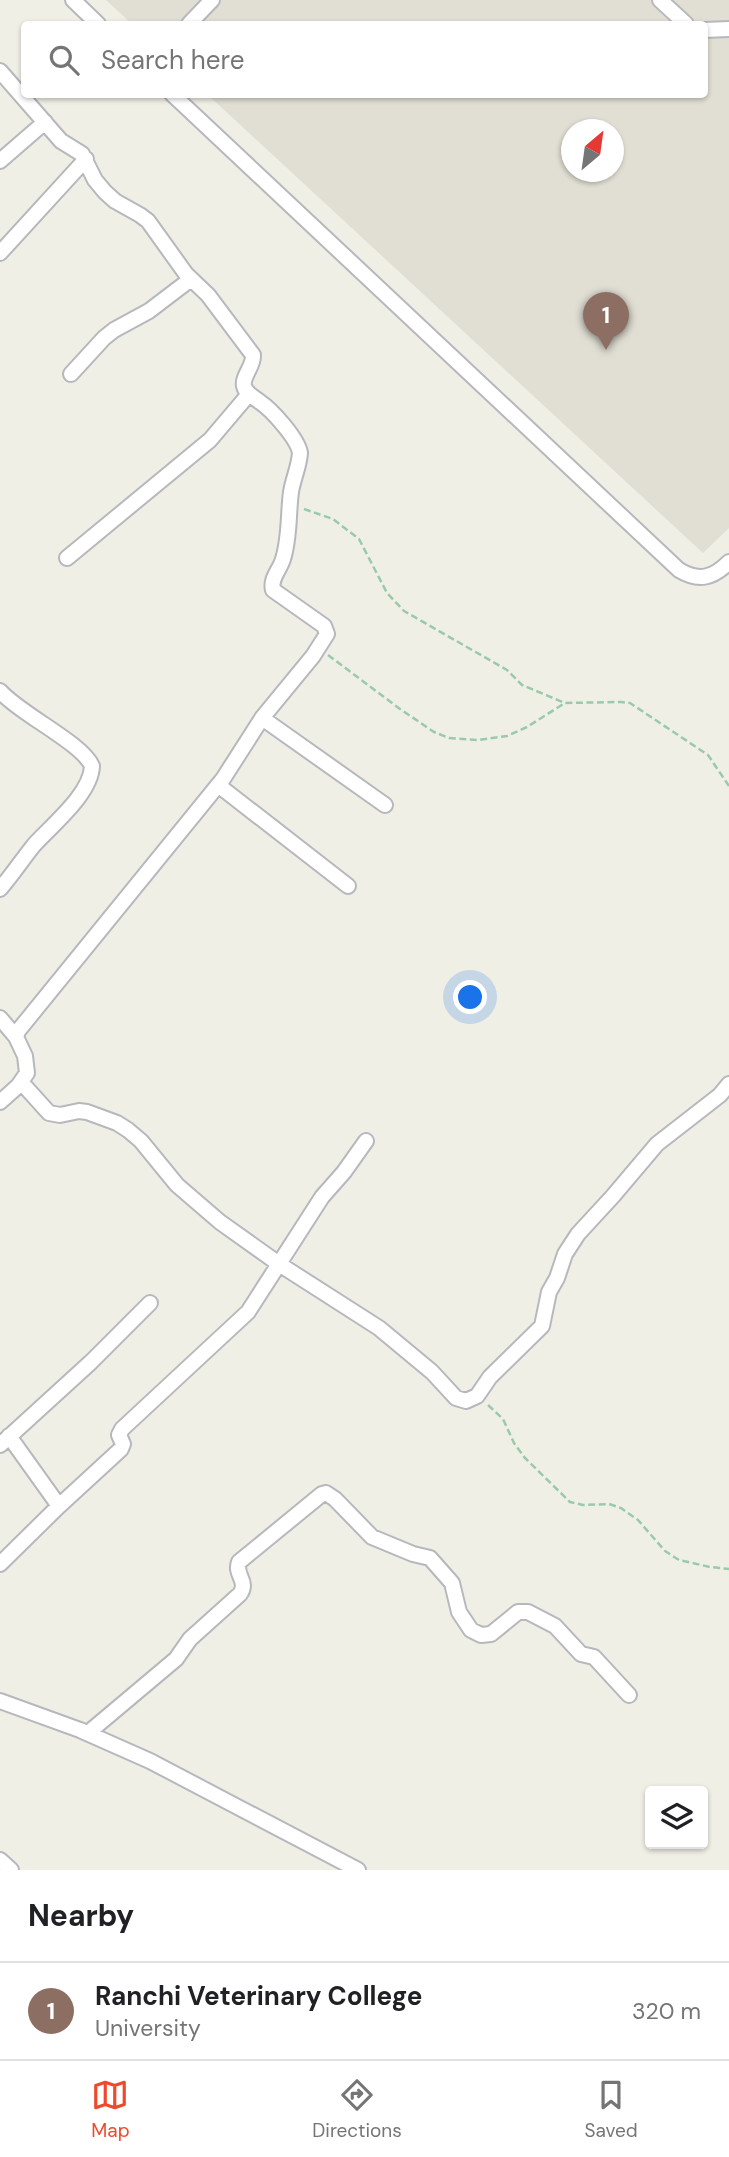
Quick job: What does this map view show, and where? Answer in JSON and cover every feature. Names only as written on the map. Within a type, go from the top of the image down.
[{"type":"street","points":[[73,0],[96,21]]},
{"type":"street","points":[[192,21],[212,0]]},
{"type":"street","points":[[660,0],[683,21]]},
{"type":"street","points":[[708,30],[729,29]]},
{"type":"street","points":[[0,71],[21,94]]},
{"type":"street","points":[[16,1037],[18,1031],[218,785],[262,718],[326,638],[324,626],[279,596],[271,585],[286,550],[291,493],[299,460],[299,447],[263,404],[249,394],[244,382],[253,355],[144,217],[115,201],[100,186],[82,154],[65,144],[24,98]]},
{"type":"street","points":[[176,98],[680,570],[693,577],[705,579],[713,576],[729,562]]},
{"type":"street","points":[[0,161],[45,121]]},
{"type":"street","points":[[0,253],[86,159]]},
{"type":"street","points":[[71,374],[114,330],[149,311],[191,279]]},
{"type":"street","points":[[67,558],[210,440],[249,394]]},
{"type":"street","points":[[0,691],[13,705],[85,755],[92,766],[87,785],[0,889]]},
{"type":"street","points":[[262,718],[385,805]]},
{"type":"street","points":[[218,785],[348,886]]},
{"type":"street","points":[[0,1018],[16,1037],[27,1064],[27,1073],[21,1082],[0,1102]]},
{"type":"street","points":[[21,1082],[49,1113],[54,1115],[87,1112],[128,1130],[141,1141],[177,1185],[220,1222],[279,1264],[379,1328],[432,1372],[456,1398],[466,1401],[477,1396],[490,1377],[542,1326],[549,1292],[565,1254],[578,1234],[657,1144],[720,1095],[729,1084]]},
{"type":"street","points":[[0,1564],[121,1449],[119,1435],[122,1429],[248,1312],[322,1197],[336,1183],[366,1141]]},
{"type":"street","points":[[59,1506],[5,1441],[150,1303]]},
{"type":"street","points":[[88,1733],[176,1658],[190,1639],[240,1594],[244,1583],[238,1571],[239,1562],[326,1493],[372,1537],[430,1558],[452,1583],[459,1612],[471,1630],[481,1635],[491,1634],[518,1612],[528,1612],[555,1626],[581,1654],[594,1657],[629,1695]]},
{"type":"street","points":[[0,1701],[88,1733],[175,1774],[348,1868]]},
{"type":"street","points":[[0,1860],[11,1870]]},
{"type":"path","points":[[290,506],[324,514],[359,539],[390,597],[410,616],[507,670],[531,691],[565,703],[630,704],[708,755],[729,786]]},
{"type":"path","points":[[319,648],[400,709],[434,732],[449,738],[478,740],[507,736],[565,703]]},
{"type":"path","points":[[477,1396],[503,1419],[514,1443],[525,1458],[570,1502],[583,1506],[614,1505],[629,1512],[665,1551],[679,1560],[729,1569]]},
{"type":"shaded area","points":[[106,0],[729,0],[729,528],[703,553],[211,98],[708,98],[708,21],[129,21]]},
{"type":"place","name":"Ranchi Veterinary College","points":[[606,350]]}]
